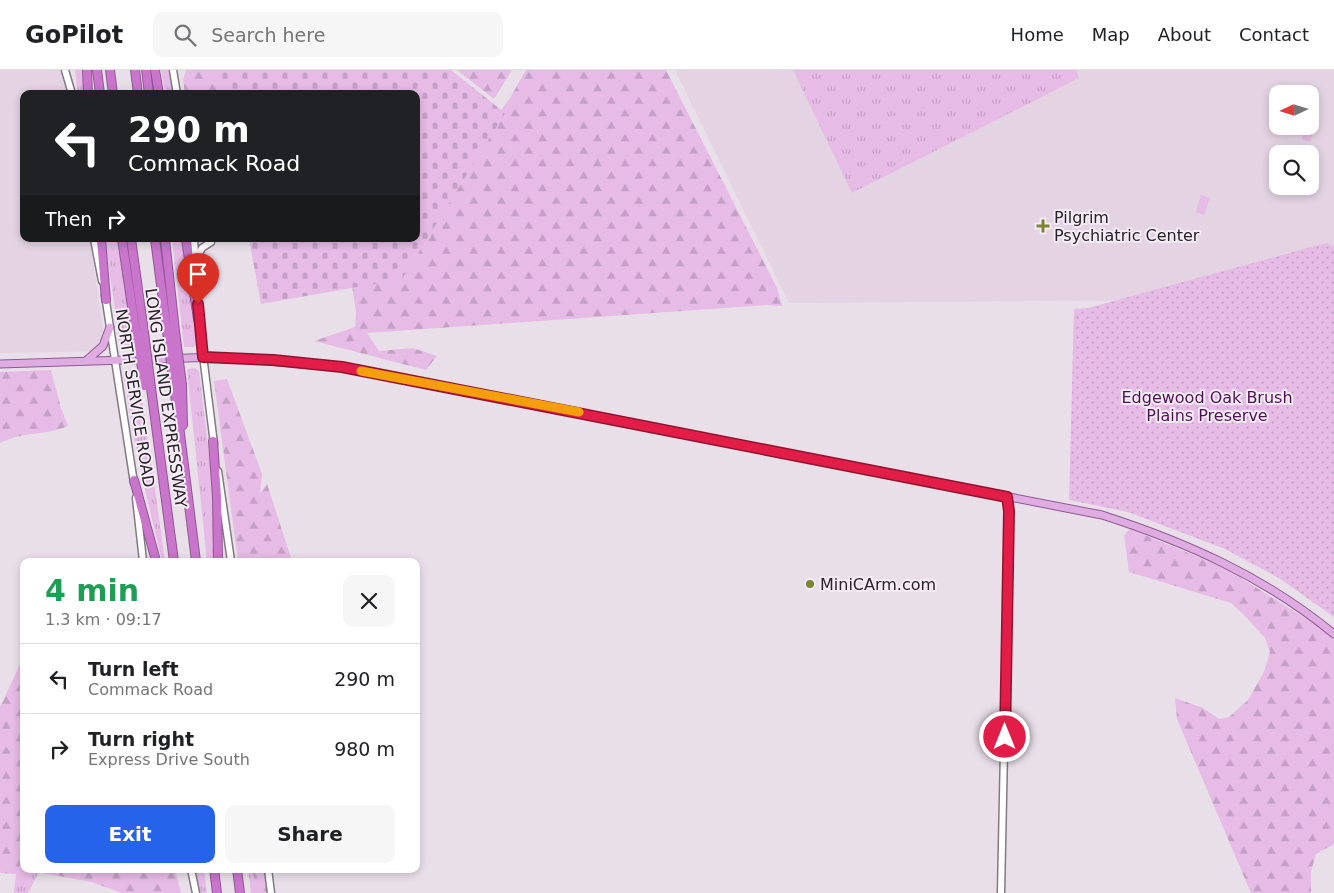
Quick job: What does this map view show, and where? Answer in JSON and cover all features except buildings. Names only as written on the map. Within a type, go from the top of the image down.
[{"type":"highway","points":[[87,70],[88,90]]},
{"type":"highway","points":[[97,70],[100,90]]},
{"type":"highway","points":[[110,70],[112,90]]},
{"type":"highway","points":[[135,70],[138,90]]},
{"type":"highway","points":[[146,70],[148,90]]},
{"type":"highway","points":[[155,70],[158,90]]},
{"type":"highway","points":[[101,242],[106,300]]},
{"type":"highway","points":[[123,242],[140,332]]},
{"type":"highway","name":"LONG ISLAND EXPRESSWAY","points":[[132,242],[140,332],[161,459],[174,558]]},
{"type":"highway","name":"LONG ISLAND EXPRESSWAY","points":[[155,242],[167,332],[178,386],[183,457],[196,558]]},
{"type":"highway","points":[[165,242],[175,331],[178,386]]},
{"type":"highway","points":[[186,242],[198,319]]},
{"type":"highway","points":[[213,441],[217,497],[218,558]]},
{"type":"highway","points":[[134,480],[155,558]]},
{"type":"highway","points":[[214,873],[217,893]]},
{"type":"highway","points":[[237,873],[240,893]]},
{"type":"main road","points":[[65,70],[71,90]]},
{"type":"main road","points":[[69,70],[72,90]]},
{"type":"main road","points":[[173,70],[176,90]]},
{"type":"main road","name":"NORTH SERVICE ROAD","points":[[95,242],[106,300],[134,480],[143,558]]},
{"type":"main road","points":[[194,242],[198,319],[213,441],[231,558]]},
{"type":"main road","points":[[196,260],[201,250],[211,242]]},
{"type":"main road","points":[[87,360],[103,346],[110,327]]},
{"type":"main road","points":[[0,364],[203,357],[273,360],[342,367],[1102,515],[1183,544],[1254,578],[1334,634]]},
{"type":"main road","points":[[1001,893],[1009,511],[1007,497]]},
{"type":"main road","points":[[192,873],[196,893]]},
{"type":"main road","points":[[269,873],[272,893]]},
{"type":"shaded area","points":[[0,70],[65,70],[68,90],[20,90],[20,242],[90,242],[106,351],[0,353]]},
{"type":"shaded area","name":"Pilgrim Psychiatric Center","points":[[675,70],[1334,70],[1334,291],[1167,300],[789,303]]},
{"type":"green space","points":[[75,70],[82,70],[84,90],[78,90]]},
{"type":"green space","points":[[161,70],[169,70],[172,90],[164,90]]},
{"type":"green space","points":[[186,70],[220,70],[222,90],[184,90],[183,80]]},
{"type":"green space","points":[[217,70],[451,70],[505,113],[402,279],[261,304],[250,242],[420,242],[420,90],[220,90]]},
{"type":"green space","points":[[457,70],[512,70],[494,99]]},
{"type":"green space","points":[[526,70],[666,70],[777,288],[782,306],[767,305],[367,333],[379,351],[413,348],[437,356],[426,370],[314,341],[355,327],[356,312],[345,242],[420,242],[420,232],[457,169],[510,98]]},
{"type":"green space","points":[[793,70],[1076,70],[1079,78],[852,193]]},
{"type":"green space","points":[[1303,135],[1312,135],[1310,142],[1302,139]]},
{"type":"green space","points":[[1201,195],[1210,198],[1204,215],[1196,212]]},
{"type":"green space","points":[[105,242],[118,242],[134,347],[123,349],[120,345]]},
{"type":"green space","points":[[172,242],[183,242],[197,345],[184,347]]},
{"type":"green space","name":"Edgewood Oak Brush Plains Preserve","points":[[1326,243],[1334,246],[1334,617],[1279,578],[1225,549],[1128,512],[1069,500],[1074,309],[1088,308]]},
{"type":"green space","points":[[195,368],[199,371],[214,495],[215,558],[207,558],[187,369]]},
{"type":"green space","points":[[129,369],[138,369],[165,558],[161,558],[143,481],[123,372]]},
{"type":"green space","points":[[51,370],[68,426],[9,439],[0,443],[0,372]]},
{"type":"green space","points":[[227,379],[262,474],[260,493],[267,484],[291,558],[238,558],[214,381]]},
{"type":"green space","points":[[1130,529],[1225,568],[1321,628],[1334,640],[1334,844],[1316,854],[1311,871],[1311,893],[1251,893],[1177,719],[1175,698],[1203,708],[1219,719],[1229,717],[1248,700],[1264,672],[1270,652],[1265,638],[1231,603],[1129,572],[1124,535]]},
{"type":"green space","points":[[20,664],[20,868],[16,874],[0,873],[0,707]]},
{"type":"green space","points":[[20,868],[20,873],[38,873],[28,893],[14,893],[16,874]]},
{"type":"green space","points":[[43,873],[176,873],[181,893],[122,893],[91,882]]},
{"type":"green space","points":[[196,873],[204,873],[207,893],[201,893]]},
{"type":"green space","points":[[248,873],[264,873],[267,893],[251,893]]},
{"type":"green space","points":[[253,873],[264,873],[267,893],[255,893]]},
{"type":"slow traffic","points":[[361,371],[579,412]]},
{"type":"place","name":"Pilgrim Psychiatric Center","points":[[1043,226]]},
{"type":"place","name":"MiniCArm.com","points":[[810,584]]},
{"type":"route","points":[[198,304],[203,357],[273,360],[342,367],[1007,497],[1009,511],[1005,737]]}]
